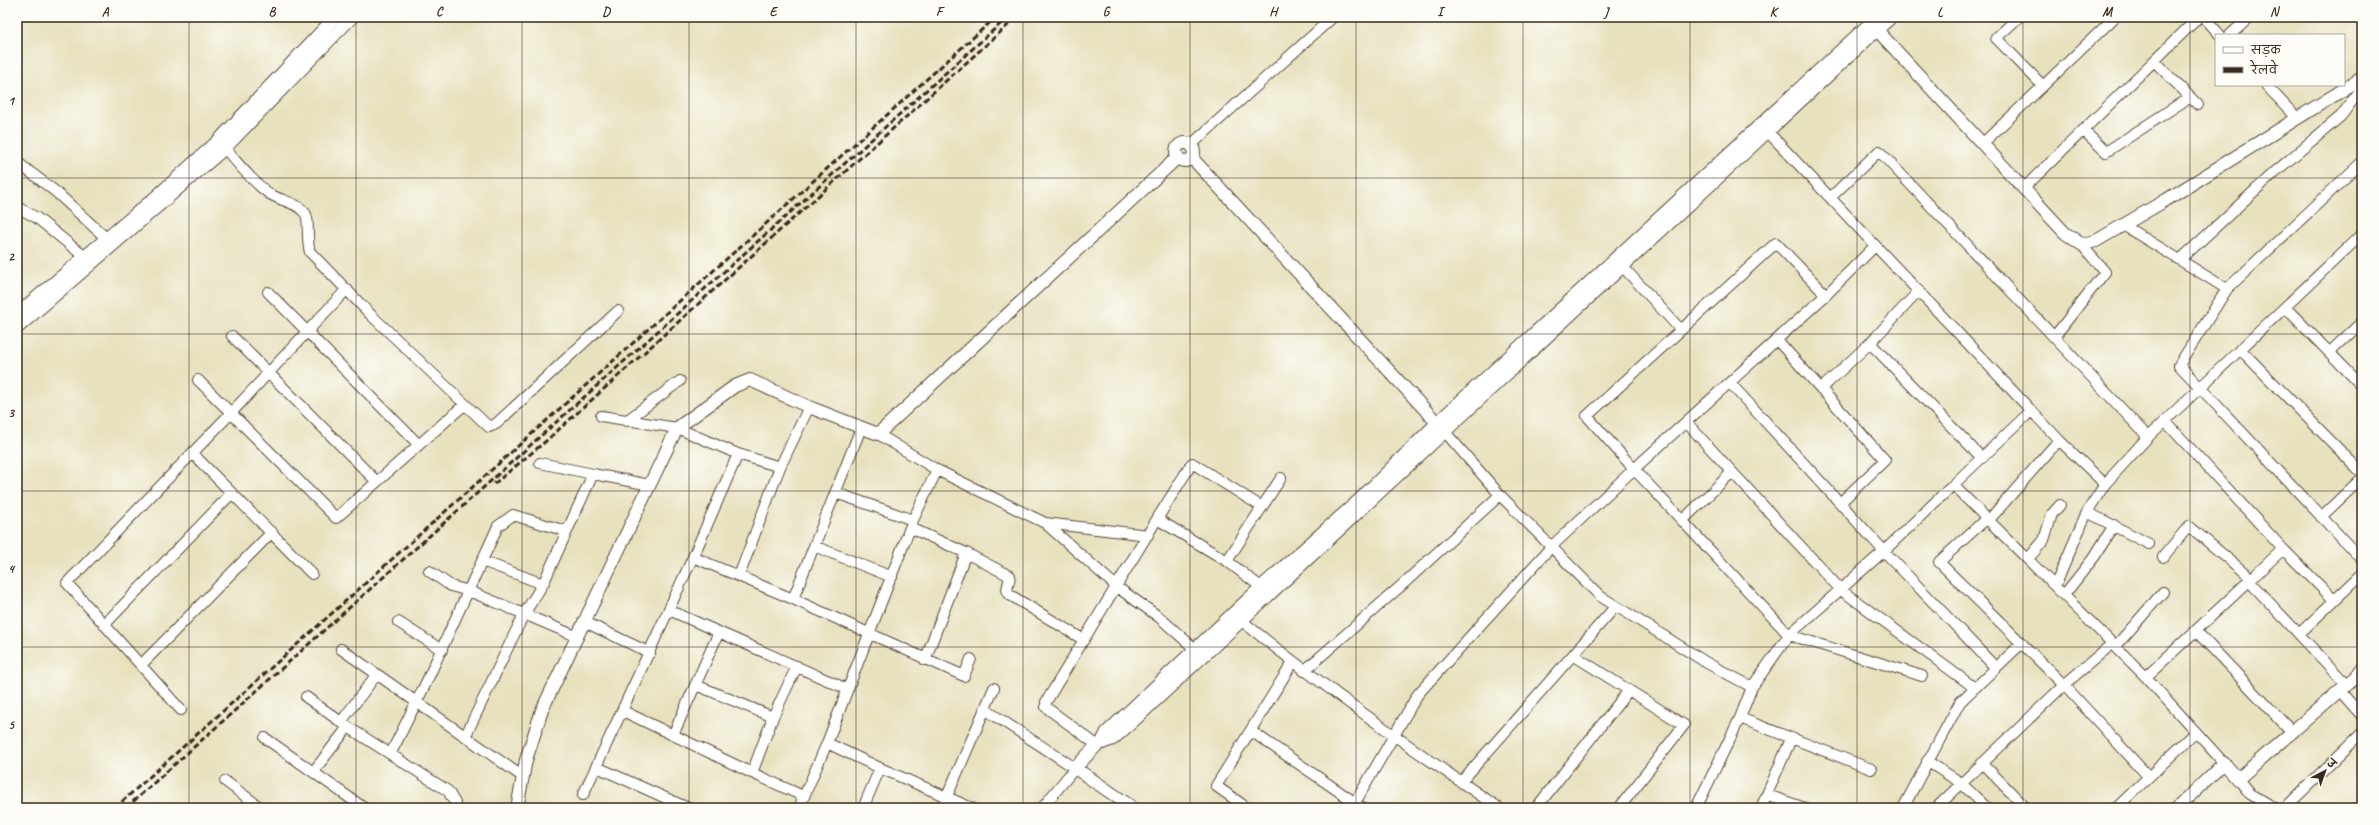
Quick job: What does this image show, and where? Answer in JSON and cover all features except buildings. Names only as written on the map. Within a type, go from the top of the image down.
[{"type":"street","points":[[18,321],[106,238],[221,144],[335,17]]},
{"type":"street","points":[[18,321],[221,144],[352,17]]},
{"type":"street","points":[[1191,145],[1333,17]]},
{"type":"street","points":[[1100,744],[1113,739],[1129,725],[1446,433],[1593,289],[1878,17]]},
{"type":"street","points":[[1042,808],[1075,768],[1100,744],[1107,732],[1261,587],[1357,502],[1438,423],[1593,289],[1623,267],[1891,17]]},
{"type":"street","points":[[2019,17],[1996,38],[2043,86]]},
{"type":"street","points":[[1982,144],[2115,17]]},
{"type":"street","points":[[2023,188],[2199,17]]},
{"type":"street","points":[[2204,17],[2219,34]]},
{"type":"street","points":[[2231,34],[2250,17]]},
{"type":"street","points":[[1877,30],[2065,233],[2082,244],[2105,272],[2054,337]]},
{"type":"street","points":[[2154,61],[2198,105]]},
{"type":"street","points":[[2082,244],[2096,241],[2123,225],[2362,78]]},
{"type":"street","points":[[2267,86],[2297,118]]},
{"type":"street","points":[[2180,260],[2275,172],[2341,116],[2362,88]]},
{"type":"street","points":[[2083,130],[2106,152],[2190,97]]},
{"type":"street","points":[[1768,132],[1831,197],[1875,246],[2031,411],[2105,484]]},
{"type":"street","points":[[1186,142],[1191,145],[1195,153],[1192,158],[1184,161],[1178,157],[1176,149],[1180,144],[1186,142]]},
{"type":"street","points":[[221,144],[246,174],[268,193],[296,206],[305,213],[308,219],[306,242],[310,252],[488,427],[496,424],[618,311]]},
{"type":"street","points":[[1831,197],[1879,151],[2148,437]]},
{"type":"street","points":[[878,434],[1178,157]]},
{"type":"street","points":[[1192,158],[1438,423],[1500,495],[1600,596],[1707,663],[1752,687]]},
{"type":"street","points":[[17,162],[56,192],[106,238]]},
{"type":"street","points":[[2362,162],[2227,290],[2179,365],[2362,560]]},
{"type":"street","points":[[17,206],[37,218],[85,257]]},
{"type":"street","points":[[2123,225],[2227,290]]},
{"type":"street","points":[[2055,586],[2087,512],[2105,484],[2148,437],[2362,234]]},
{"type":"street","points":[[1826,295],[1776,243],[1587,416],[1634,469],[1789,635],[1922,676]]},
{"type":"street","points":[[1251,731],[1357,806],[1392,736],[1418,694],[1551,546],[1826,295],[1875,246]]},
{"type":"street","points":[[1623,267],[1681,330]]},
{"type":"street","points":[[181,710],[67,583],[231,413],[347,289]]},
{"type":"street","points":[[1821,389],[1870,343],[1919,291]]},
{"type":"street","points":[[268,292],[419,445]]},
{"type":"street","points":[[2285,307],[2362,386]]},
{"type":"street","points":[[2330,352],[2362,322]]},
{"type":"street","points":[[232,336],[377,482]]},
{"type":"street","points":[[1777,340],[1885,460],[1841,502]]},
{"type":"street","points":[[1870,343],[1982,458]]},
{"type":"street","points":[[2240,349],[2362,473]]},
{"type":"street","points":[[198,380],[336,518],[464,405]]},
{"type":"street","points":[[517,808],[531,740],[542,710],[677,428],[735,386],[750,380],[809,407],[878,434],[937,470],[1045,523],[1117,587],[1159,617],[1195,649]]},
{"type":"street","points":[[626,421],[680,381]]},
{"type":"street","points":[[1730,382],[1841,502],[1884,551],[1996,668]]},
{"type":"street","points":[[738,576],[780,467],[809,407]]},
{"type":"street","points":[[1696,808],[1740,718],[1752,687],[1789,635],[1884,551],[2031,411]]},
{"type":"street","points":[[601,416],[677,428],[738,454],[780,467]]},
{"type":"street","points":[[2165,421],[2283,549],[2334,600]]},
{"type":"street","points":[[1686,422],[1841,590],[1975,688]]},
{"type":"street","points":[[793,599],[861,428]]},
{"type":"street","points":[[2059,440],[1988,519],[1939,562],[2064,685],[2148,776]]},
{"type":"street","points":[[192,453],[312,574]]},
{"type":"street","points":[[583,795],[650,653],[738,454]]},
{"type":"street","points":[[540,463],[650,485]]},
{"type":"street","points":[[1100,744],[1046,707],[1046,702],[1192,463],[1262,507]]},
{"type":"street","points":[[799,808],[827,743],[868,633],[892,577],[912,524],[937,470]]},
{"type":"street","points":[[1683,520],[1732,472]]},
{"type":"street","points":[[466,735],[524,614],[543,584],[593,474]]},
{"type":"street","points":[[1227,561],[1281,478]]},
{"type":"street","points":[[2321,517],[2362,478]]},
{"type":"street","points":[[1953,485],[2146,677],[2250,794],[2274,808]]},
{"type":"street","points":[[104,625],[232,493]]},
{"type":"street","points":[[836,493],[912,524],[1010,576],[1007,590],[1010,595],[1084,640]]},
{"type":"street","points":[[1304,671],[1402,585],[1500,495]]},
{"type":"street","points":[[2028,559],[2044,540],[2052,514],[2060,505]]},
{"type":"street","points":[[2087,512],[2150,544]]},
{"type":"street","points":[[391,753],[442,650],[498,526],[513,515],[566,531]]},
{"type":"street","points":[[1157,519],[1227,561],[1261,587]]},
{"type":"street","points":[[1045,523],[1148,535]]},
{"type":"street","points":[[2064,595],[2095,556],[2114,525]]},
{"type":"street","points":[[2163,556],[2189,526],[2250,580],[2299,634],[2344,688],[2362,716]]},
{"type":"street","points":[[140,665],[272,532]]},
{"type":"street","points":[[814,546],[892,577]]},
{"type":"street","points":[[2146,677],[2283,549]]},
{"type":"street","points":[[925,660],[966,553]]},
{"type":"street","points":[[693,558],[793,599],[925,660],[964,676],[971,659]]},
{"type":"street","points":[[482,561],[543,584]]},
{"type":"street","points":[[429,571],[450,586],[469,591],[578,637]]},
{"type":"street","points":[[2299,634],[2362,574]]},
{"type":"street","points":[[1936,808],[2064,685],[2114,645],[2163,592]]},
{"type":"street","points":[[1461,782],[1616,607]]},
{"type":"street","points":[[669,610],[847,689]]},
{"type":"street","points":[[1242,621],[1304,671],[1392,736],[1499,808]]},
{"type":"street","points":[[398,622],[442,650]]},
{"type":"street","points":[[585,622],[650,653]]},
{"type":"street","points":[[2196,631],[2293,733]]},
{"type":"street","points":[[672,735],[720,632]]},
{"type":"street","points":[[1903,808],[1960,702],[2022,643]]},
{"type":"street","points":[[341,649],[466,735],[523,777]]},
{"type":"street","points":[[1573,655],[1684,725],[1619,808]]},
{"type":"street","points":[[1247,808],[1216,786],[1293,662]]},
{"type":"street","points":[[752,774],[772,717],[797,666]]},
{"type":"street","points":[[2238,779],[2293,733],[2362,671]]},
{"type":"street","points":[[313,772],[377,674]]},
{"type":"street","points":[[696,685],[772,717]]},
{"type":"street","points":[[942,808],[946,796],[986,710],[994,688]]},
{"type":"street","points":[[1536,808],[1629,690]]},
{"type":"street","points":[[306,697],[344,724],[391,753],[448,792],[455,803],[454,808]]},
{"type":"street","points":[[986,710],[1133,808]]},
{"type":"street","points":[[623,711],[752,774],[803,796]]},
{"type":"street","points":[[1740,718],[1871,769]]},
{"type":"street","points":[[2116,808],[2196,732]]},
{"type":"street","points":[[2285,808],[2362,733]]},
{"type":"street","points":[[265,738],[313,772],[352,804],[364,808]]},
{"type":"street","points":[[1761,808],[1791,739]]},
{"type":"street","points":[[827,743],[972,808]]},
{"type":"street","points":[[1927,762],[1961,783],[1987,808]]},
{"type":"street","points":[[1982,763],[2026,808]]},
{"type":"street","points":[[2177,808],[2224,763]]},
{"type":"street","points":[[597,767],[688,808]]},
{"type":"street","points":[[863,808],[880,768]]},
{"type":"street","points":[[226,781],[260,808]]},
{"type":"street","points":[[1767,795],[1805,808]]},
{"type":"railway","points":[[115,808],[996,17]]},
{"type":"railway","points":[[126,808],[1008,17]]},
{"type":"railway","points":[[494,484],[546,441],[1017,17]]}]
